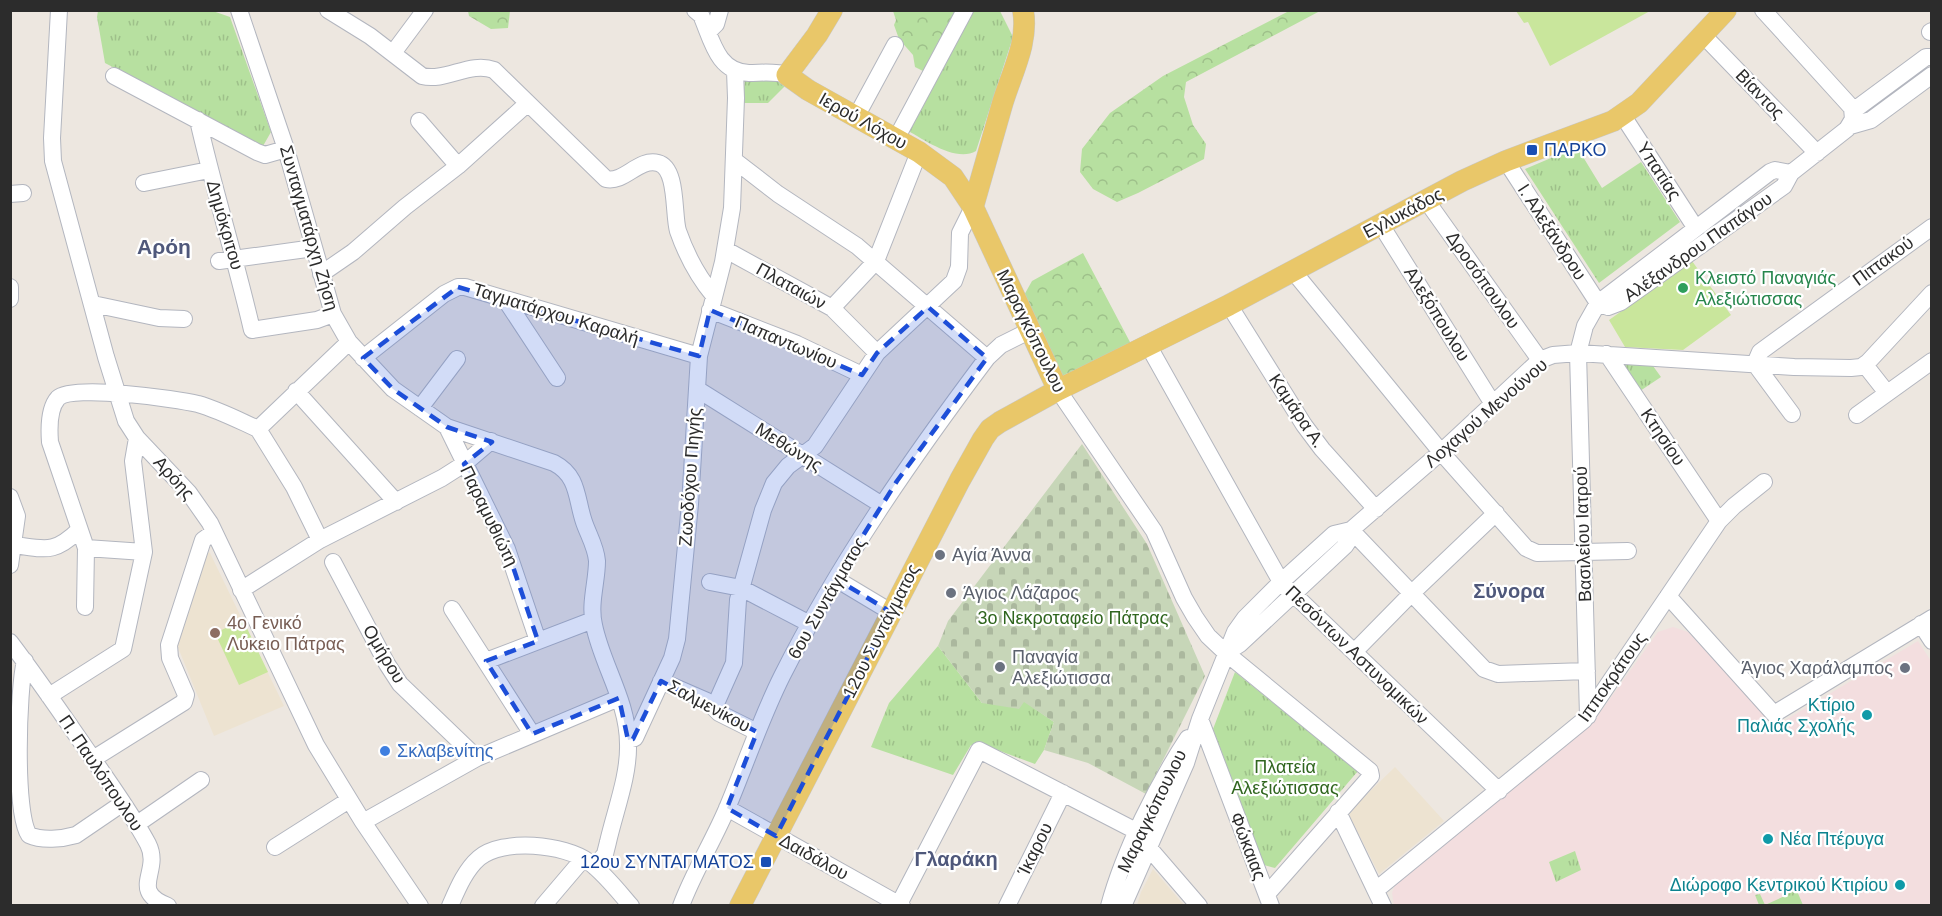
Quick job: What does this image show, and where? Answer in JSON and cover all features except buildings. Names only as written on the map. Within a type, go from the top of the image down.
[{"type":"main road","points":[[787,75],[817,35],[832,10]]},
{"type":"main road","points":[[972,207],[1002,103],[1020,51],[1024,30],[1023,10]]},
{"type":"main road","name":"Εγλυκάδος","points":[[1058,390],[1506,161],[1623,116],[1639,103],[1726,10]]},
{"type":"main road","name":"Ιερού Λόχου","points":[[787,75],[808,90],[919,152],[949,173],[959,184],[972,207]]},
{"type":"main road","name":"Μαραγκόπουλου","points":[[972,207],[1058,390]]},
{"type":"main road","name":"12ου Συντάγματος","points":[[740,906],[891,612],[988,431],[999,422],[1058,390]]},
{"type":"street","name":"Αρόης","points":[[59,10],[52,161],[116,393],[129,426],[137,438],[189,493],[214,532],[305,725],[349,800],[420,906]]},
{"type":"street","name":"Συνταγματάρχη Ζήση","points":[[239,10],[286,149],[333,314],[349,342],[393,389],[447,427],[554,463],[568,474],[573,482],[596,556],[593,620],[619,698],[628,740]]},
{"type":"street","points":[[328,10],[353,18],[419,74],[427,77],[478,67],[490,68],[501,75],[606,179],[616,179],[648,163],[660,164],[666,168],[671,180],[679,233],[712,303]]},
{"type":"street","points":[[393,53],[424,10]]},
{"type":"street","points":[[695,10],[701,15],[723,62],[735,71],[787,75]]},
{"type":"street","points":[[708,32],[716,24],[720,10]]},
{"type":"street","points":[[896,139],[965,10]]},
{"type":"street","points":[[1763,10],[1852,115]]},
{"type":"street","name":"Βίαντος","points":[[1703,35],[1817,153]]},
{"type":"street","points":[[856,117],[895,45]]},
{"type":"street","name":"Αλέξανδρου Παπάγου","points":[[1598,303],[1608,307],[1621,302],[1784,186],[1791,172],[1817,153],[1852,115],[1926,57],[1932,57]]},
{"type":"street","name":"Ζωοδόχου Πηγής","points":[[628,740],[635,738],[674,652],[677,639],[692,476],[699,356],[726,250],[733,195],[735,71]]},
{"type":"street","name":"Αλέξανδρου Παπάγου","points":[[1852,115],[1871,120],[1932,75]]},
{"type":"street","points":[[114,76],[265,155],[286,149]]},
{"type":"street","points":[[321,274],[353,252],[405,207],[458,166],[528,103]]},
{"type":"street","name":"Υπατίας","points":[[1623,116],[1695,227]]},
{"type":"street","name":"Δημόκριτου","points":[[198,120],[227,259],[252,330],[317,320],[333,314]]},
{"type":"street","points":[[419,121],[458,166]]},
{"type":"street","points":[[832,308],[876,261],[919,152]]},
{"type":"street","points":[[734,160],[778,194],[876,261],[987,358]]},
{"type":"street","name":"Ι. Αλεξάνδρου","points":[[1506,161],[1598,303]]},
{"type":"street","points":[[144,183],[209,170]]},
{"type":"street","name":"Αλέξανδρου Παπάγου","points":[[1578,353],[1585,326],[1598,303],[1770,172],[1777,170],[1791,172]]},
{"type":"street","name":"Δροσόπουλου","points":[[1426,200],[1540,360]]},
{"type":"street","points":[[714,708],[735,658],[737,608],[741,588],[770,492],[784,470],[815,446],[876,354],[956,278],[960,232],[972,207]]},
{"type":"street","name":"Αλεξόπουλου","points":[[1381,225],[1493,404]]},
{"type":"street","name":"Πιττακού","points":[[1757,365],[1757,356],[1762,349],[1932,227]]},
{"type":"street","points":[[227,259],[314,248]]},
{"type":"street","name":"Πλαταιών","points":[[726,250],[832,308],[876,354]]},
{"type":"street","points":[[1293,271],[1441,452],[1526,548],[1532,551],[1628,551]]},
{"type":"street","name":"Ταγματάρχου Καραλή","points":[[363,358],[444,294],[454,288],[465,286],[699,356]]},
{"type":"street","points":[[1887,393],[1864,365],[1932,292]]},
{"type":"street","points":[[505,298],[557,378]]},
{"type":"street","name":"Παπαντωνίου","points":[[712,303],[862,375]]},
{"type":"street","points":[[93,304],[159,318],[184,319]]},
{"type":"street","name":"Καμάρα Α.","points":[[1229,304],[1304,425],[1322,449],[1376,509]]},
{"type":"street","name":"6ου Συντάγματος","points":[[681,906],[689,884],[727,808],[756,732],[781,678],[836,579],[901,475],[987,358],[1001,345],[1029,331]]},
{"type":"street","points":[[258,429],[349,342]]},
{"type":"street","name":"Πεσόντων Αστυνομικών","points":[[1148,345],[1281,582],[1499,791]]},
{"type":"street","name":"Λοχαγού Μενούνου","points":[[1226,653],[1240,644],[1345,546],[1351,530],[1441,452],[1540,360],[1553,355],[1578,353],[1841,369],[1864,365]]},
{"type":"street","name":"Βασιλείου Ιατρού","points":[[1578,353],[1588,716]]},
{"type":"street","name":"Κτησίου","points":[[1607,354],[1719,521]]},
{"type":"street","points":[[420,408],[457,359]]},
{"type":"street","points":[[1857,415],[1932,361]]},
{"type":"street","points":[[1757,365],[1791,414]]},
{"type":"street","name":"Μεθώνης","points":[[697,389],[882,505]]},
{"type":"street","name":"Μαραγκόπουλου","points":[[1058,390],[1154,531],[1189,608],[1208,636],[1226,653],[1200,719],[1186,764],[1123,906]]},
{"type":"street","points":[[296,391],[396,502]]},
{"type":"street","points":[[85,607],[86,548],[50,442],[49,430],[53,410],[57,399],[65,394],[116,393],[198,404],[258,429],[294,487],[320,540]]},
{"type":"street","name":"Παραμυθιώτη","points":[[447,427],[507,549],[538,641]]},
{"type":"street","points":[[50,696],[123,650],[144,552],[133,461],[137,438]]},
{"type":"street","points":[[241,590],[320,540],[442,478],[464,464],[491,441]]},
{"type":"street","name":"Ιπποκράτους","points":[[1379,898],[1499,791],[1578,727],[1588,716],[1719,521],[1764,482]]},
{"type":"street","points":[[10,496],[17,516],[10,565]]},
{"type":"street","points":[[1353,652],[1496,513]]},
{"type":"street","points":[[14,545],[50,549],[63,545],[80,530]]},
{"type":"street","points":[[1269,900],[1338,813],[1371,776],[1370,771],[1226,653],[1235,632],[1245,618],[1334,534],[1351,530],[1484,669],[1498,674],[1587,672]]},
{"type":"street","points":[[93,759],[184,702],[185,691],[170,658],[169,645],[203,540],[214,532]]},
{"type":"street","points":[[86,548],[144,552]]},
{"type":"street","name":"Ομήρου","points":[[333,562],[400,684],[477,758]]},
{"type":"street","points":[[836,579],[891,612]]},
{"type":"street","points":[[710,582],[741,588],[810,624]]},
{"type":"street","points":[[1668,596],[1774,714],[1926,621],[1932,641]]},
{"type":"street","points":[[452,609],[532,734]]},
{"type":"street","points":[[486,662],[593,620]]},
{"type":"street","name":"Π. Παυλόπουλου","points":[[10,642],[50,696],[137,824],[153,858],[147,882],[148,890],[151,896],[168,906]]},
{"type":"street","points":[[25,661],[19,693],[15,784],[24,825],[29,835],[34,837],[76,836],[123,803]]},
{"type":"street","name":"Σαλμενίκου","points":[[661,681],[707,701],[732,721],[756,732]]},
{"type":"street","points":[[363,822],[477,758],[619,698]]},
{"type":"street","name":"Μαραγκόπουλου","points":[[1109,906],[1123,866],[1166,774],[1200,719]]},
{"type":"street","name":"Φώκαιας","points":[[1200,719],[1269,900]]},
{"type":"street","points":[[543,906],[589,863],[605,854],[627,762],[628,740]]},
{"type":"street","points":[[900,905],[979,750],[1138,832],[1199,906]]},
{"type":"street","points":[[137,824],[201,780]]},
{"type":"street","name":"Ίκαρου","points":[[1007,906],[1063,793]]},
{"type":"street","points":[[276,847],[349,800]]},
{"type":"street","name":"Δαιδάλου","points":[[727,808],[900,905]]},
{"type":"street","points":[[1338,813],[1379,898]]},
{"type":"street","points":[[450,906],[471,866],[481,856],[492,850],[508,846],[557,849],[589,863],[631,906]]},
{"type":"highlighted area","points":[[458,287],[699,356],[710,310],[862,375],[877,353],[928,307],[987,358],[897,481],[836,579],[891,612],[776,836],[727,808],[757,732],[661,681],[633,739],[628,740],[619,698],[532,734],[486,661],[538,641],[507,549],[464,464],[492,442],[447,427],[393,389],[363,358]]},
{"type":"shaded area","name":"4ο Γενικό Λύκειο Πάτρας","points":[[207,552],[210,553],[284,706],[214,736],[177,645]]},
{"type":"shaded area","points":[[1673,627],[1688,632],[1777,725],[1918,641],[1931,661],[1931,905],[1394,906],[1392,893],[1395,885],[1591,725],[1658,632]]},
{"type":"shaded area","points":[[1395,767],[1444,821],[1379,874],[1349,815]]},
{"type":"shaded area","points":[[1153,869],[1184,905],[1137,905]]},
{"type":"green space","points":[[210,10],[230,17],[271,132],[263,146],[105,63],[98,11]]},
{"type":"green space","points":[[1291,10],[1320,11],[1186,82],[1184,97],[1193,125],[1206,144],[1204,159],[1117,202],[1093,189],[1080,172],[1082,149],[1110,113],[1163,76]]},
{"type":"green space","points":[[468,11],[510,11],[508,28],[491,29],[469,16]]},
{"type":"green space","points":[[893,11],[957,11],[923,71],[915,67],[913,55],[899,39],[894,25],[896,20]]},
{"type":"green space","points":[[973,11],[1000,11],[1013,37],[976,151],[959,154],[930,144],[905,129]]},
{"type":"green space","points":[[1516,11],[1650,11],[1550,66],[1528,22],[1524,23]]},
{"type":"green space","points":[[775,79],[785,86],[768,103],[742,103],[745,80]]},
{"type":"green space","points":[[1577,147],[1602,188],[1641,162],[1680,222],[1599,283],[1525,169]]},
{"type":"green space","points":[[1083,253],[1131,344],[1060,377],[1023,297],[1032,281]]},
{"type":"green space","name":"Κλειστό Παναγιάς Αλεξιώτισσας","points":[[1692,261],[1731,315],[1683,350],[1625,347],[1609,320]]},
{"type":"green space","points":[[1623,364],[1653,366],[1661,377],[1637,393]]},
{"type":"green space","name":"3o Νεκροταφείο Πάτρας","points":[[1082,444],[1147,544],[1205,676],[1146,794],[1088,763],[1044,750],[1054,722],[1024,702],[1019,709],[982,703],[938,646],[948,621]]},
{"type":"green space","points":[[243,620],[268,672],[239,685],[215,633]]},
{"type":"green space","points":[[938,646],[982,703],[1024,701],[1054,722],[1044,750],[1035,764],[992,748],[971,745],[953,775],[871,747],[889,703]]},
{"type":"green space","name":"Πλατεία Αλεξιώτισσας","points":[[1235,672],[1358,771],[1275,868],[1264,865],[1213,729]]},
{"type":"green space","points":[[1575,851],[1581,870],[1556,882],[1549,862]]},
{"type":"green space","points":[[1794,884],[1803,905],[1765,905],[1787,895],[1784,888]]},
{"type":"green space","points":[[1760,894],[1765,905],[1759,905],[1755,895]]},
{"type":"place","name":"ΠΑΡΚΟ","points":[[1532,150]]},
{"type":"place","name":"Κλειστό Παναγιάς Αλεξιώτισσας","points":[[1683,288]]},
{"type":"place","name":"Αγία Άννα","points":[[940,555]]},
{"type":"place","name":"Άγιος Λάζαρος","points":[[951,593]]},
{"type":"place","name":"4ο Γενικό Λύκειο Πάτρας","points":[[215,633]]},
{"type":"place","name":"Παναγία Αλεξιώτισσα","points":[[1000,667]]},
{"type":"place","name":"Άγιος Χαράλαμπος","points":[[1905,668]]},
{"type":"place","name":"Κτίριο Παλιάς Σχολής","points":[[1867,715]]},
{"type":"place","name":"Σκλαβενίτης","points":[[385,751]]},
{"type":"place","name":"Νέα Πτέρυγα","points":[[1768,839]]},
{"type":"place","name":"12ου ΣΥΝΤΑΓΜΑΤΟΣ","points":[[766,862]]},
{"type":"place","name":"Διώροφο Κεντρικού Κτιρίου","points":[[1900,885]]},
{"type":"district","name":"Αρόη","points":[[164,247]]},
{"type":"district","name":"Σύνορα","points":[[1509,591]]},
{"type":"district","name":"Γλαράκη","points":[[956,859]]}]
